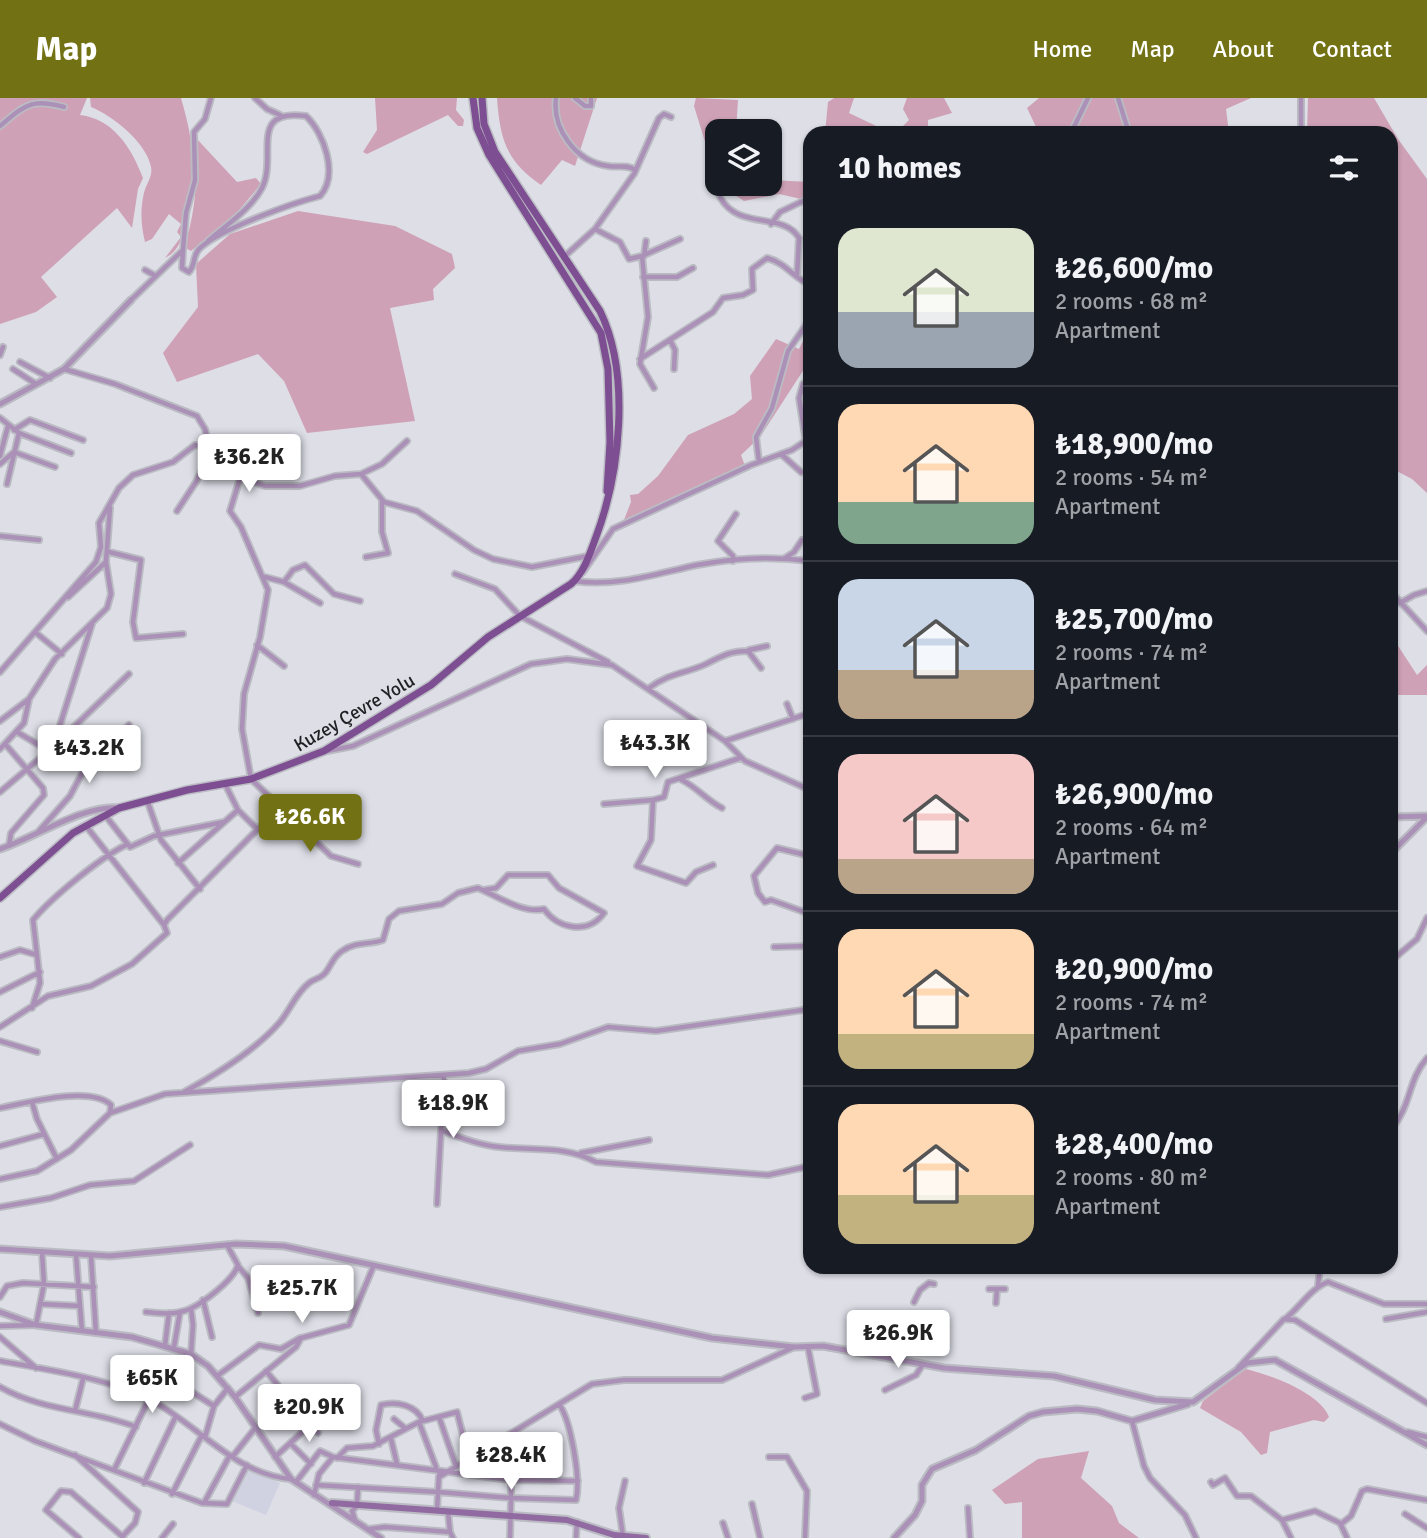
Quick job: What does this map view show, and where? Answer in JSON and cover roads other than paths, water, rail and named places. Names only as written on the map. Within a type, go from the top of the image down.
[{"type":"main road","name":"Kuzey Çevre Yolu","points":[[473,98],[477,128],[489,155],[601,333],[608,369],[610,442],[608,486],[602,520]]},
{"type":"main road","name":"Kuzey Çevre Yolu","points":[[0,898],[85,825],[119,808],[147,799],[251,779],[324,751],[431,685],[470,652],[577,578],[589,555],[612,489],[617,454],[614,352],[603,318],[488,138],[482,98]]},
{"type":"main road","points":[[332,1503],[577,1522],[623,1536],[646,1538]]},
{"type":"street","points":[[211,98],[205,119],[194,132],[195,180],[186,213],[182,268],[189,272],[196,252],[261,189],[268,155],[267,132],[281,116]]},
{"type":"street","points":[[208,241],[324,191],[329,163],[315,124],[306,116],[281,116],[267,109],[255,98]]},
{"type":"street","points":[[556,98],[555,111],[561,130],[570,145],[591,162],[635,170]]},
{"type":"street","points":[[575,98],[585,106],[591,106],[591,98]]},
{"type":"street","points":[[1074,126],[1088,98]]},
{"type":"street","points":[[1118,98],[1127,126]]},
{"type":"street","points":[[1301,98],[1301,126]]},
{"type":"street","points":[[0,126],[36,100],[64,107]]},
{"type":"street","points":[[565,256],[595,229],[635,170],[659,118],[664,114],[671,117]]},
{"type":"street","points":[[720,197],[733,213],[788,227],[799,238],[797,276]]},
{"type":"street","points":[[771,224],[780,212],[803,201]]},
{"type":"street","points":[[595,229],[620,242],[629,260],[680,239]]},
{"type":"street","points":[[646,242],[643,277],[648,317],[639,359],[654,388]]},
{"type":"street","points":[[0,404],[51,379],[64,369],[154,275],[183,250]]},
{"type":"street","points":[[639,359],[713,312],[723,298],[743,295],[753,290],[752,269],[767,258],[793,270],[803,282]]},
{"type":"street","points":[[643,277],[677,277],[694,268]]},
{"type":"street","points":[[145,270],[154,275]]},
{"type":"street","points":[[759,462],[756,437],[772,408],[788,351],[803,330]]},
{"type":"street","points":[[670,340],[675,350],[674,369]]},
{"type":"street","points":[[0,355],[4,347]]},
{"type":"street","points":[[20,362],[51,379]]},
{"type":"street","points":[[13,369],[37,386]]},
{"type":"street","points":[[64,369],[187,410],[197,416],[210,445],[241,475],[265,486],[291,487],[335,476],[361,474],[382,464],[407,441]]},
{"type":"street","points":[[803,384],[799,398],[803,417]]},
{"type":"street","points":[[0,418],[16,432],[71,453]]},
{"type":"street","points":[[7,484],[16,432],[30,420],[83,440]]},
{"type":"street","points":[[0,456],[8,426]]},
{"type":"street","points":[[577,578],[585,571],[613,529],[803,442]]},
{"type":"street","points":[[65,600],[69,591],[96,562],[101,547],[99,523],[110,508],[119,488],[133,475],[173,462],[195,445],[210,445]]},
{"type":"street","points":[[177,511],[205,466],[210,445]]},
{"type":"street","points":[[0,464],[14,452]]},
{"type":"street","points":[[14,452],[55,467]]},
{"type":"street","points":[[780,454],[801,472]]},
{"type":"street","points":[[361,474],[382,500],[417,510],[474,550],[493,559],[532,567],[589,555]]},
{"type":"street","points":[[241,475],[230,511],[241,527],[265,577],[268,597],[244,694],[242,729],[251,779],[331,856],[358,864]]},
{"type":"street","points":[[366,557],[388,554],[382,532],[382,500]]},
{"type":"street","points":[[0,672],[65,600],[106,562],[109,552],[110,508]]},
{"type":"street","points":[[733,561],[733,556],[718,541],[736,514]]},
{"type":"street","points":[[0,536],[38,540]]},
{"type":"street","points":[[785,558],[794,552],[802,540]]},
{"type":"street","points":[[109,552],[141,560],[133,622],[136,638],[183,634]]},
{"type":"street","points":[[577,578],[635,581],[696,566],[733,561],[785,558],[803,560]]},
{"type":"street","points":[[0,749],[24,723],[29,699],[55,659],[110,602],[111,582],[106,562]]},
{"type":"street","points":[[284,582],[293,570],[305,565],[334,594],[360,601]]},
{"type":"street","points":[[455,574],[495,589],[520,616],[649,688],[725,741],[741,758],[803,787]]},
{"type":"street","points":[[265,577],[284,582],[320,603]]},
{"type":"street","points":[[1400,603],[1427,591]]},
{"type":"street","points":[[1398,601],[1427,631]]},
{"type":"street","points":[[51,749],[92,623]]},
{"type":"street","points":[[35,632],[62,653]]},
{"type":"street","points":[[257,645],[284,666]]},
{"type":"street","points":[[649,688],[665,677],[705,665],[722,653],[748,651],[766,646]]},
{"type":"street","points":[[748,651],[761,668]]},
{"type":"street","points":[[324,751],[353,746],[531,664],[567,659],[612,665]]},
{"type":"street","points":[[0,792],[51,749],[129,674]]},
{"type":"street","points":[[1,719],[29,699]]},
{"type":"street","points":[[787,704],[793,719]]},
{"type":"street","points":[[725,741],[803,715]]},
{"type":"street","points":[[37,835],[47,819],[70,796],[87,764],[129,724]]},
{"type":"street","points":[[17,732],[51,749]]},
{"type":"street","points":[[6,745],[43,788],[44,794],[12,833],[9,846]]},
{"type":"street","points":[[604,804],[664,797],[668,782],[741,758]]},
{"type":"street","points":[[679,778],[701,791],[707,801],[722,808]]},
{"type":"street","points":[[225,784],[238,810],[258,830]]},
{"type":"street","points":[[147,799],[158,835],[200,889]]},
{"type":"street","points":[[653,800],[651,840],[637,866],[686,883],[696,873],[713,865]]},
{"type":"street","points":[[164,925],[280,807]]},
{"type":"street","points":[[0,849],[92,812],[119,808]]},
{"type":"street","points":[[178,863],[238,810]]},
{"type":"street","points":[[105,815],[128,844]]},
{"type":"street","points":[[1398,817],[1427,817]]},
{"type":"street","points":[[1398,846],[1427,817]]},
{"type":"street","points":[[31,1009],[40,972],[33,920],[45,905],[107,855],[128,844],[130,846],[158,835],[224,822]]},
{"type":"street","points":[[0,1027],[48,996],[91,985],[132,964],[167,933],[164,925],[85,825]]},
{"type":"street","points":[[803,853],[777,848],[754,876],[758,893],[765,902],[771,900],[803,911]]},
{"type":"street","points":[[180,1094],[222,1069],[282,1021],[295,999],[310,982],[318,980],[327,971],[330,961],[342,951],[366,941],[383,940],[389,919],[400,911],[442,904],[467,890],[496,888],[508,875],[548,875],[559,888],[604,913],[597,923],[585,929],[574,927],[544,909],[530,909],[484,890]]},
{"type":"street","points":[[1398,955],[1417,939],[1427,918]]},
{"type":"street","points":[[774,947],[803,946]]},
{"type":"street","points":[[0,957],[20,950],[37,955]]},
{"type":"street","points":[[0,992],[40,972]]},
{"type":"street","points":[[0,1179],[37,1171],[57,1159],[110,1113],[142,1101],[180,1094],[444,1075],[486,1069],[518,1051],[560,1044],[608,1027],[656,1031],[803,1010]]},
{"type":"street","points":[[0,1041],[37,1052]]},
{"type":"street","points":[[1398,1120],[1404,1113],[1414,1075],[1427,1058]]},
{"type":"street","points":[[437,1204],[444,1075]]},
{"type":"street","points":[[0,1108],[53,1097],[78,1097],[106,1101],[111,1105],[110,1113]]},
{"type":"street","points":[[32,1102],[57,1159]]},
{"type":"street","points":[[441,1130],[466,1140],[499,1147],[580,1153],[649,1140]]},
{"type":"street","points":[[0,1146],[44,1134]]},
{"type":"street","points":[[0,1207],[51,1198],[90,1185],[134,1181],[190,1145]]},
{"type":"street","points":[[580,1153],[596,1162],[768,1175],[803,1168]]},
{"type":"street","points":[[228,1245],[248,1278],[258,1313]]},
{"type":"street","points":[[0,1248],[91,1256],[148,1254],[228,1245],[284,1246],[700,1335],[794,1347],[855,1350],[923,1364],[1054,1376],[1155,1400],[1193,1402]]},
{"type":"street","points":[[36,1325],[44,1284],[42,1252]]},
{"type":"street","points":[[76,1255],[82,1333]]},
{"type":"street","points":[[91,1256],[96,1333]]},
{"type":"street","points":[[146,1312],[169,1313],[191,1309],[227,1282],[238,1265]]},
{"type":"street","points":[[217,1376],[259,1345],[281,1349],[294,1339],[349,1325],[374,1265]]},
{"type":"street","points":[[1317,1287],[1319,1274]]},
{"type":"street","points":[[894,1538],[915,1515],[922,1502],[922,1485],[932,1469],[976,1450],[1029,1416],[1043,1412],[1077,1409],[1097,1411],[1132,1421],[1193,1402],[1208,1394],[1284,1319],[1301,1306],[1317,1287],[1328,1282],[1384,1304],[1427,1304]]},
{"type":"street","points":[[914,1302],[920,1290],[929,1283],[934,1284]]},
{"type":"street","points":[[0,1297],[4,1289],[12,1284],[94,1287]]},
{"type":"street","points":[[989,1289],[1005,1289]]},
{"type":"street","points":[[996,1289],[996,1303]]},
{"type":"street","points":[[203,1300],[212,1338]]},
{"type":"street","points":[[40,1304],[80,1306]]},
{"type":"street","points":[[191,1309],[194,1325],[191,1354]]},
{"type":"street","points":[[0,1312],[36,1325],[165,1345],[191,1354],[228,1388],[293,1481],[332,1503],[381,1538]]},
{"type":"street","points":[[174,1347],[180,1312]]},
{"type":"street","points":[[1386,1319],[1427,1312]]},
{"type":"street","points":[[165,1345],[169,1313]]},
{"type":"street","points":[[1284,1319],[1295,1320],[1427,1403]]},
{"type":"street","points":[[0,1326],[36,1325]]},
{"type":"street","points":[[0,1337],[38,1369]]},
{"type":"street","points":[[235,1397],[296,1347],[301,1338]]},
{"type":"street","points":[[805,1398],[817,1394],[808,1346]]},
{"type":"street","points":[[439,1477],[592,1384],[624,1380],[722,1380],[794,1347]]},
{"type":"street","points":[[1237,1368],[1259,1360],[1275,1360],[1427,1445]]},
{"type":"street","points":[[0,1361],[83,1379],[143,1396],[247,1465],[271,1477],[293,1481]]},
{"type":"street","points":[[884,1390],[916,1376],[923,1364]]},
{"type":"street","points":[[143,1396],[148,1369],[162,1373],[214,1406]]},
{"type":"street","points":[[266,1371],[318,1433]]},
{"type":"street","points":[[75,1411],[83,1379]]},
{"type":"street","points":[[0,1387],[34,1404],[75,1411],[136,1427]]},
{"type":"street","points":[[172,1494],[204,1436],[214,1406],[228,1388]]},
{"type":"street","points":[[114,1470],[149,1399]]},
{"type":"street","points":[[379,1444],[376,1430],[381,1405],[396,1403],[418,1411],[438,1468],[437,1511]]},
{"type":"street","points":[[316,1485],[576,1500],[578,1481],[565,1414],[559,1404]]},
{"type":"street","points":[[314,1495],[319,1474],[347,1448],[379,1444],[421,1422],[457,1412],[471,1458],[473,1475]]},
{"type":"street","points":[[144,1483],[176,1416]]},
{"type":"street","points":[[439,1417],[456,1466]]},
{"type":"street","points":[[394,1419],[405,1429]]},
{"type":"street","points":[[1132,1421],[1144,1466],[1150,1478],[1185,1516],[1196,1538]]},
{"type":"street","points":[[0,1424],[34,1441],[172,1494],[204,1503],[227,1504],[247,1465]]},
{"type":"street","points":[[275,1457],[310,1425]]},
{"type":"street","points":[[204,1503],[231,1455],[257,1426]]},
{"type":"street","points":[[1407,1432],[1427,1437]]},
{"type":"street","points":[[391,1439],[397,1464]]},
{"type":"street","points":[[290,1443],[311,1464]]},
{"type":"street","points":[[293,1481],[322,1450],[335,1457],[438,1468],[447,1472],[511,1480],[578,1481]]},
{"type":"street","points":[[75,1455],[138,1512],[135,1523],[122,1538],[71,1492],[61,1491],[46,1510],[79,1538]]},
{"type":"street","points":[[769,1457],[788,1457],[806,1484],[805,1538]]},
{"type":"street","points":[[1211,1482],[1213,1485],[1225,1478],[1237,1496],[1251,1496],[1282,1520],[1291,1538]]},
{"type":"street","points":[[510,1538],[511,1480]]},
{"type":"street","points":[[623,1536],[619,1508],[625,1481]]},
{"type":"street","points":[[355,1520],[352,1511],[358,1506],[358,1487]]},
{"type":"street","points":[[1341,1524],[1351,1516],[1362,1491],[1367,1489],[1427,1500]]},
{"type":"street","points":[[752,1504],[760,1538]]},
{"type":"street","points":[[968,1508],[970,1538]]},
{"type":"street","points":[[1282,1520],[1315,1511],[1341,1524],[1347,1538]]},
{"type":"street","points":[[368,1529],[385,1527],[451,1535],[448,1512]]},
{"type":"street","points":[[1405,1514],[1427,1528]]},
{"type":"street","points":[[576,1538],[577,1522]]},
{"type":"street","points":[[723,1523],[728,1538]]},
{"type":"street","points":[[162,1538],[173,1524]]}]
